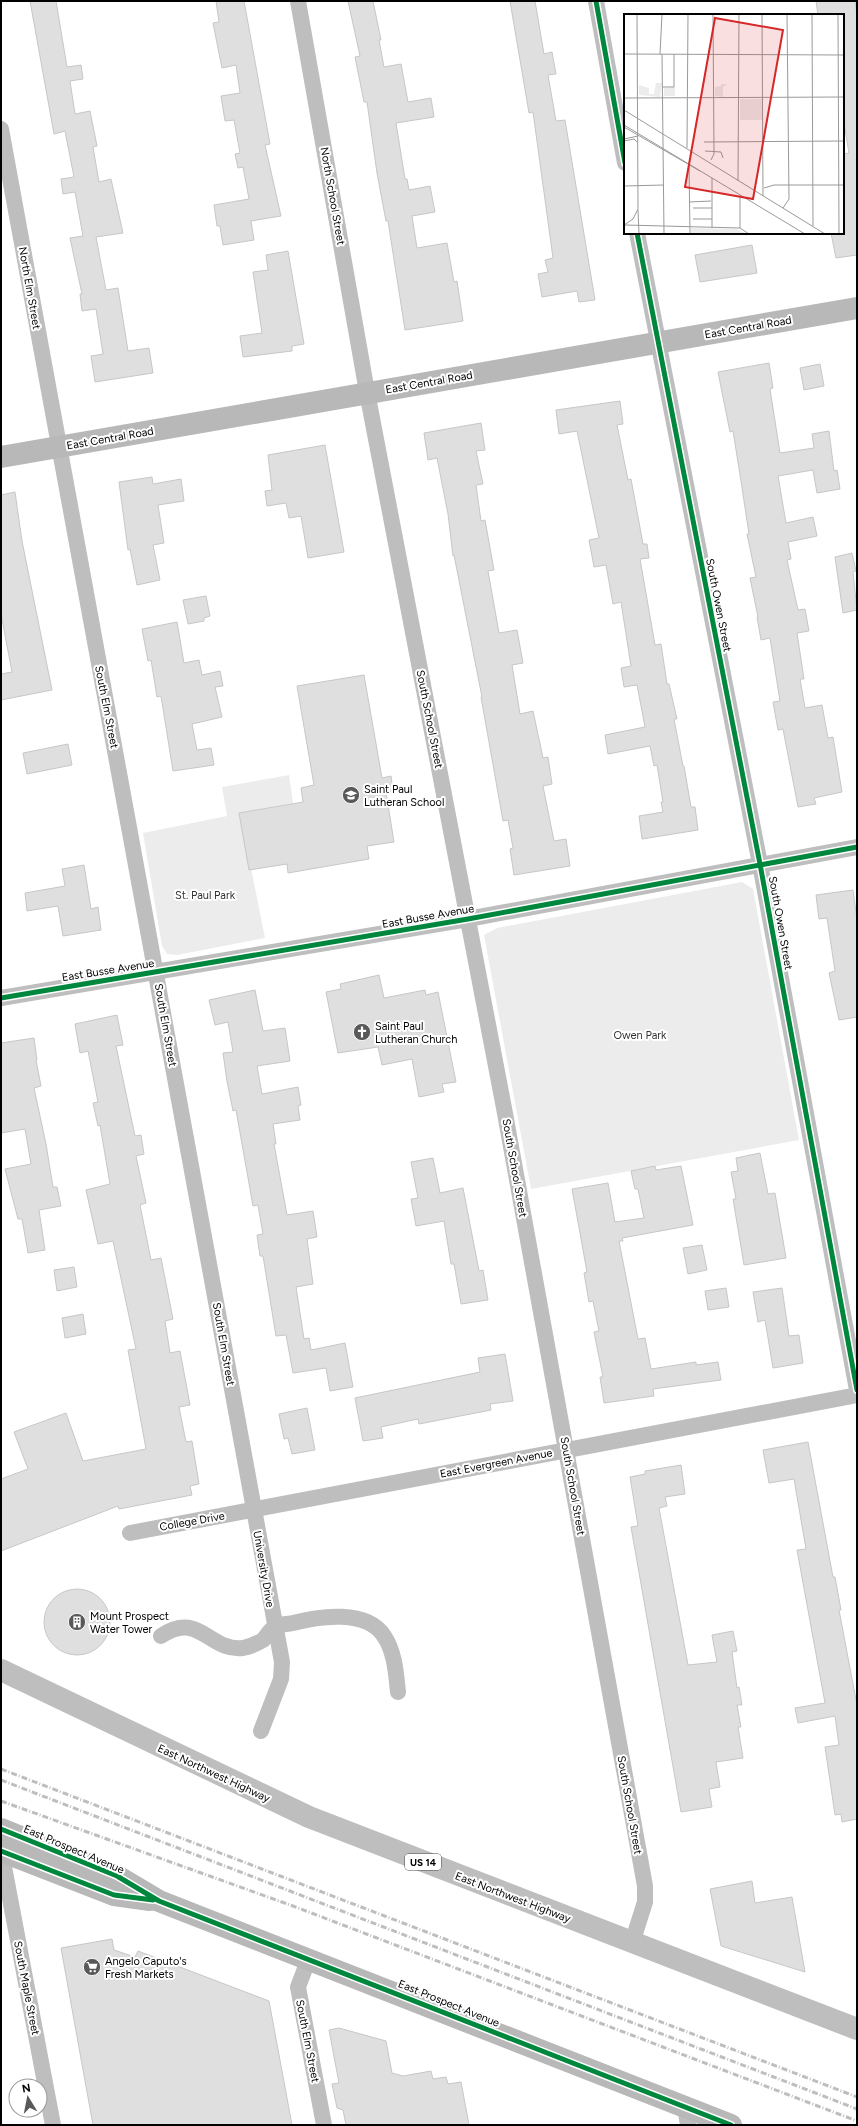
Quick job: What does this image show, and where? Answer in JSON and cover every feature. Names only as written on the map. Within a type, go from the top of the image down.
[{"type":"main road","name":"East Northwest Highway","points":[[1,1670],[309,1817],[857,2029]]},
{"type":"street","name":"North School Street","points":[[298,1],[367,392]]},
{"type":"street","points":[[596,1],[624,158]]},
{"type":"street","name":"North Elm Street","points":[[1,129],[58,447]]},
{"type":"street","name":"South Owen Street","points":[[637,234],[760,864],[857,1390]]},
{"type":"street","name":"East Central Road","points":[[1,457],[367,392],[857,308]]},
{"type":"street","name":"South School Street","points":[[367,392],[468,919],[645,1886],[645,1902],[632,1943]]},
{"type":"street","name":"South Elm Street","points":[[58,447],[157,972],[253,1510]]},
{"type":"street","name":"East Busse Avenue","points":[[1,998],[468,919],[857,847]]},
{"type":"street","name":"East Evergreen Avenue","points":[[253,1510],[566,1449],[857,1395]]},
{"type":"street","name":"College Drive","points":[[130,1532],[253,1510]]},
{"type":"street","name":"University Drive","points":[[253,1510],[283,1671],[261,1731]]},
{"type":"street","points":[[162,1636],[174,1629],[188,1627],[228,1647],[243,1648],[262,1640],[275,1627],[323,1616],[359,1620],[375,1625],[384,1636],[392,1652],[398,1692]]},
{"type":"street","name":"East Prospect Avenue","points":[[1,1829],[117,1876],[159,1901],[309,1958],[687,2116],[731,2125]]},
{"type":"street","name":"East Prospect Avenue","points":[[1,1851],[114,1895],[159,1901]]},
{"type":"street","name":"South Maple Street","points":[[1,1851],[52,2125]]},
{"type":"street","name":"South Elm Street","points":[[309,1958],[298,1987],[324,2125]]},
{"type":"green space","name":"St. Paul Park","points":[[289,775],[293,803],[240,813],[265,938],[177,955],[167,954],[162,946],[143,833],[227,816],[222,787]]},
{"type":"green space","name":"Owen Park","points":[[742,882],[753,889],[799,1140],[531,1189],[484,935],[497,928]]},
{"type":"building","points":[[30,1],[56,1],[67,67],[81,65],[83,79],[70,81],[75,114],[90,111],[97,146],[93,147],[99,182],[111,179],[123,233],[96,237],[106,290],[118,288],[128,351],[149,348],[153,373],[95,382],[91,356],[103,354],[96,309],[82,311],[80,294],[82,294],[70,238],[83,236],[75,192],[63,194],[61,179],[74,177],[65,131],[54,134]]},
{"type":"building","points":[[216,1],[244,1],[270,144],[265,145],[281,216],[251,221],[254,240],[223,245],[220,226],[217,226],[214,205],[249,199],[243,167],[238,168],[235,154],[240,153],[234,120],[225,121],[221,96],[240,93],[236,65],[222,68],[213,23],[219,22]]},
{"type":"building","points":[[348,1],[373,1],[381,40],[379,40],[384,67],[401,64],[408,102],[431,98],[434,117],[396,123],[405,179],[407,179],[409,190],[430,186],[435,212],[412,216],[417,248],[447,243],[454,282],[457,281],[463,321],[405,330],[388,221],[386,221],[377,173],[367,102],[364,102],[355,57],[360,56]]},
{"type":"building","points":[[510,1],[535,1],[544,54],[552,52],[556,74],[548,75],[556,121],[565,120],[595,300],[579,302],[577,291],[542,297],[538,274],[548,272],[545,260],[553,258],[533,112],[529,113]]},
{"type":"building","points":[[816,1],[855,1],[857,14],[857,255],[836,258],[831,234],[844,234],[844,154],[849,153],[844,123],[844,14],[818,14]]},
{"type":"building","points":[[752,245],[757,273],[700,282],[695,255]]},
{"type":"building","points":[[288,251],[304,344],[292,346],[292,351],[243,357],[240,336],[262,333],[253,272],[268,270],[266,255]]},
{"type":"building","points":[[769,363],[773,388],[770,389],[780,453],[814,448],[812,434],[829,431],[834,471],[837,470],[840,489],[817,493],[813,470],[778,476],[786,523],[813,517],[817,536],[788,542],[791,559],[787,560],[798,610],[805,609],[809,631],[797,633],[804,679],[800,679],[805,708],[822,705],[828,738],[833,737],[842,792],[814,798],[816,804],[798,807],[783,729],[778,730],[773,702],[780,701],[770,638],[761,640],[750,578],[756,577],[747,534],[749,534],[733,431],[730,432],[718,372]]},
{"type":"building","points":[[820,364],[824,386],[804,390],[800,368]]},
{"type":"building","points":[[620,401],[623,424],[617,425],[628,480],[631,479],[643,544],[647,544],[649,558],[640,559],[655,645],[661,644],[667,684],[669,684],[677,719],[674,719],[691,807],[695,807],[698,830],[642,839],[639,816],[663,812],[661,802],[663,802],[657,765],[654,766],[650,746],[608,754],[605,735],[645,727],[637,685],[624,687],[621,668],[631,666],[621,602],[613,604],[606,565],[594,567],[589,540],[599,538],[577,431],[559,434],[556,410]]},
{"type":"building","points":[[481,423],[485,450],[476,451],[483,484],[476,485],[481,521],[485,520],[494,570],[488,571],[499,633],[517,630],[523,663],[512,665],[520,714],[533,711],[543,758],[548,757],[552,784],[543,786],[554,841],[566,839],[570,866],[514,875],[510,849],[513,848],[508,820],[503,821],[482,697],[454,555],[453,556],[448,514],[437,458],[428,460],[424,433]]},
{"type":"building","points":[[325,445],[344,552],[308,558],[301,516],[289,518],[286,503],[267,506],[265,491],[272,490],[268,455]]},
{"type":"building","points":[[152,477],[153,484],[181,479],[184,501],[158,505],[164,543],[153,545],[160,580],[137,585],[130,549],[128,550],[119,482]]},
{"type":"building","points":[[15,492],[22,541],[52,690],[1,700],[1,674],[12,672],[1,614],[1,495]]},
{"type":"building","points":[[852,553],[856,571],[853,572],[857,610],[843,613],[835,557]]},
{"type":"building","points":[[206,596],[210,616],[204,618],[204,621],[188,624],[183,600]]},
{"type":"building","points":[[177,622],[184,663],[199,660],[202,675],[220,671],[223,686],[215,687],[222,717],[192,724],[197,750],[211,748],[214,765],[173,771],[161,696],[157,697],[151,660],[148,661],[142,629]]},
{"type":"building","points":[[364,675],[382,778],[391,776],[393,791],[386,792],[394,842],[367,846],[369,859],[288,873],[287,864],[249,870],[239,813],[303,802],[301,788],[314,785],[297,686]]},
{"type":"building","points":[[68,744],[72,765],[27,774],[23,753]]},
{"type":"building","points":[[84,865],[91,909],[98,907],[101,930],[63,936],[58,906],[27,911],[25,893],[65,886],[62,869]]},
{"type":"building","points":[[853,890],[857,919],[857,1017],[839,1020],[829,973],[835,971],[827,918],[819,919],[816,895]]},
{"type":"building","points":[[379,975],[384,998],[425,990],[426,995],[438,992],[456,1082],[442,1084],[444,1092],[419,1097],[412,1059],[382,1065],[378,1047],[338,1053],[326,992],[341,989],[340,984]]},
{"type":"building","points":[[255,990],[263,1031],[285,1028],[290,1061],[257,1066],[262,1094],[298,1087],[301,1105],[298,1106],[300,1120],[273,1124],[276,1144],[274,1144],[287,1215],[313,1211],[317,1237],[307,1239],[313,1284],[296,1287],[304,1339],[309,1338],[311,1350],[345,1343],[353,1387],[330,1391],[326,1368],[293,1373],[286,1335],[276,1336],[263,1256],[260,1256],[257,1235],[263,1234],[258,1205],[253,1206],[236,1110],[233,1111],[227,1081],[223,1053],[233,1052],[228,1022],[215,1025],[209,1000]]},
{"type":"building","points":[[117,1015],[123,1045],[116,1046],[135,1136],[141,1135],[144,1154],[136,1156],[146,1203],[140,1205],[151,1260],[161,1258],[173,1319],[165,1321],[170,1353],[180,1351],[190,1405],[179,1407],[186,1442],[192,1441],[199,1484],[190,1486],[192,1495],[119,1509],[118,1506],[1,1551],[1,1479],[28,1469],[14,1432],[66,1413],[83,1461],[146,1449],[128,1350],[136,1349],[113,1241],[98,1244],[86,1190],[110,1184],[100,1125],[98,1126],[93,1103],[98,1102],[88,1051],[80,1053],[75,1024]]},
{"type":"building","points":[[34,1038],[41,1086],[34,1088],[46,1144],[53,1187],[57,1187],[61,1206],[39,1210],[45,1250],[28,1253],[22,1219],[18,1219],[5,1169],[31,1164],[25,1129],[1,1133],[1,1043]]},
{"type":"building","points":[[760,1153],[768,1194],[775,1193],[786,1258],[744,1265],[733,1199],[736,1199],[731,1172],[738,1171],[736,1158]]},
{"type":"building","points":[[433,1158],[440,1193],[463,1188],[479,1271],[483,1270],[488,1300],[461,1304],[454,1264],[451,1264],[444,1221],[416,1226],[411,1199],[418,1198],[411,1162]]},
{"type":"building","points":[[655,1166],[656,1170],[681,1166],[693,1225],[622,1238],[623,1241],[619,1241],[638,1339],[645,1338],[651,1369],[696,1362],[696,1365],[718,1362],[721,1380],[653,1389],[654,1396],[604,1403],[600,1377],[603,1377],[594,1332],[599,1331],[593,1301],[589,1302],[584,1273],[587,1272],[572,1189],[608,1183],[615,1222],[644,1218],[638,1189],[635,1189],[631,1171]]},
{"type":"building","points":[[702,1245],[707,1270],[688,1274],[683,1248]]},
{"type":"building","points":[[74,1267],[77,1287],[57,1291],[54,1270]]},
{"type":"building","points":[[726,1288],[729,1307],[708,1310],[705,1291]]},
{"type":"building","points":[[782,1288],[789,1336],[799,1335],[803,1363],[773,1368],[765,1320],[758,1322],[753,1292]]},
{"type":"building","points":[[83,1314],[86,1334],[65,1338],[62,1318]]},
{"type":"building","points":[[505,1354],[513,1401],[490,1404],[491,1410],[419,1424],[418,1419],[381,1427],[383,1438],[363,1441],[355,1398],[480,1372],[478,1358]]},
{"type":"building","points":[[307,1408],[315,1450],[292,1454],[288,1438],[284,1439],[279,1414]]},
{"type":"building","points":[[808,1442],[833,1577],[835,1577],[841,1610],[839,1610],[857,1705],[857,1819],[842,1822],[841,1814],[835,1815],[825,1747],[839,1745],[835,1716],[798,1723],[795,1708],[825,1703],[797,1550],[806,1549],[794,1479],[769,1483],[763,1450]]},
{"type":"building","points":[[681,1465],[685,1494],[665,1497],[667,1506],[659,1508],[688,1665],[717,1662],[712,1635],[733,1631],[737,1651],[732,1652],[737,1688],[739,1687],[742,1705],[737,1705],[741,1727],[738,1727],[743,1758],[716,1762],[720,1787],[709,1789],[712,1807],[681,1812],[631,1527],[638,1526],[630,1477],[645,1474],[645,1471]]},
{"type":"building","name":"Mount Prospect Water Tower","points":[[71,1589],[83,1589],[90,1591],[101,1598],[108,1609],[110,1622],[108,1635],[101,1646],[90,1653],[83,1655],[71,1655],[64,1653],[53,1646],[46,1635],[44,1628],[44,1616],[46,1609],[53,1598],[64,1591]]},
{"type":"building","points":[[752,1881],[755,1903],[792,1897],[805,1972],[721,1946],[710,1889]]},
{"type":"building","points":[[112,1939],[114,1950],[135,1957],[138,1951],[269,2001],[292,2125],[93,2125],[61,1948]]},
{"type":"building","points":[[339,2028],[386,2041],[392,2073],[403,2076],[431,2071],[433,2079],[446,2077],[448,2084],[461,2082],[469,2125],[346,2125],[343,2110],[337,2108],[332,2084],[339,2083],[329,2030]]},
{"type":"railway","points":[[1,1769],[857,2097]]},
{"type":"railway","points":[[1,1780],[857,2109]]},
{"type":"railway","points":[[1,1801],[293,1906],[857,2121]]},
{"type":"cycle path","points":[[596,1],[624,157]]},
{"type":"cycle path","points":[[637,234],[760,864],[857,1390]]},
{"type":"cycle path","points":[[1,998],[468,919],[857,847]]},
{"type":"cycle path","points":[[1,1829],[117,1876],[159,1901],[731,2125]]},
{"type":"cycle path","points":[[1,1851],[114,1895],[153,1900]]},
{"type":"place","name":"Saint Paul Lutheran School","points":[[351,795]]},
{"type":"place","name":"Saint Paul Lutheran Church","points":[[362,1032]]},
{"type":"place","name":"Mount Prospect Water Tower","points":[[77,1622]]},
{"type":"place","name":"Angelo Caputo's Fresh Markets","points":[[92,1967]]}]
